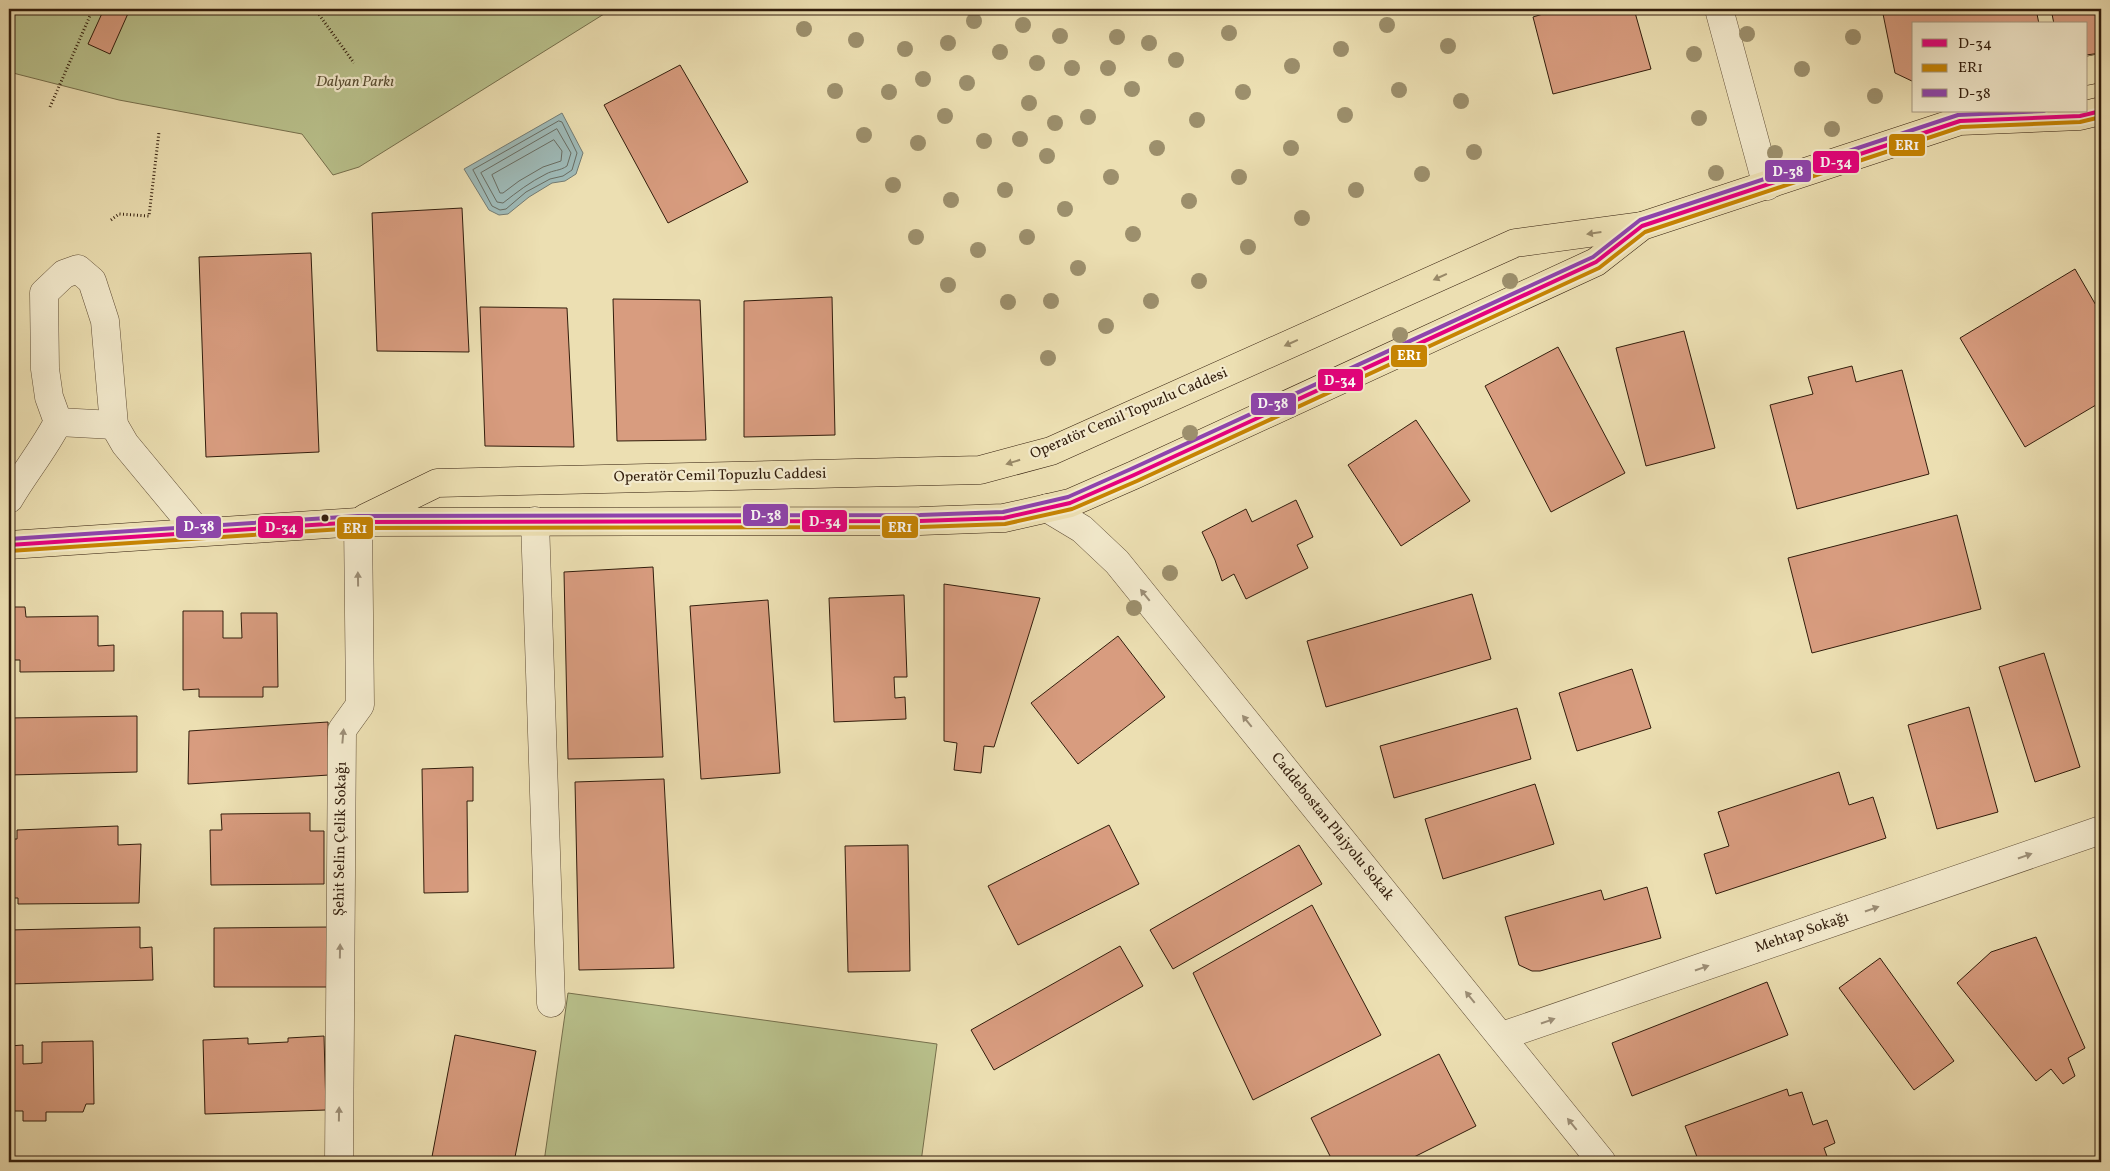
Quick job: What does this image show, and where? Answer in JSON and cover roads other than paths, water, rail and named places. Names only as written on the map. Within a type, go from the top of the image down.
[{"type":"main road","points":[[2088,71],[2101,68]]},
{"type":"main road","name":"Operatör Cemil Topuzlu Caddesi","points":[[358,522],[438,483],[980,470],[1002,465],[1051,451],[1515,243],[1642,226],[1960,121],[2002,115],[2080,116],[2101,111]]},
{"type":"main road","name":"Operatör Cemil Topuzlu Caddesi","points":[[9,545],[358,522],[920,521],[1004,518],[1070,503],[1134,475],[1596,262],[1642,226]]},
{"type":"street","points":[[1718,9],[1767,186]]},
{"type":"street","points":[[9,499],[22,477],[47,445],[58,422],[49,396],[45,369],[44,293],[64,274],[78,269],[92,280],[105,321],[114,425],[124,444],[198,532]]},
{"type":"street","points":[[58,422],[114,425]]},
{"type":"street","name":"Caddebostan Plajyolu Sokak","points":[[1046,508],[1082,529],[1117,562],[1602,1162]]},
{"type":"street","points":[[535,521],[551,1003]]},
{"type":"street","name":"Şehit Selin Çelik Sokağı","points":[[338,1162],[342,730],[360,705],[358,522]]},
{"type":"street","name":"Mehtap Sokağı","points":[[1502,1036],[2101,830]]},
{"type":"water","points":[[562,113],[583,153],[576,174],[565,181],[552,183],[529,197],[508,214],[499,215],[489,210],[464,169]]},
{"type":"park label","name":"Dalyan Parkı","points":[[355,82]]}]
